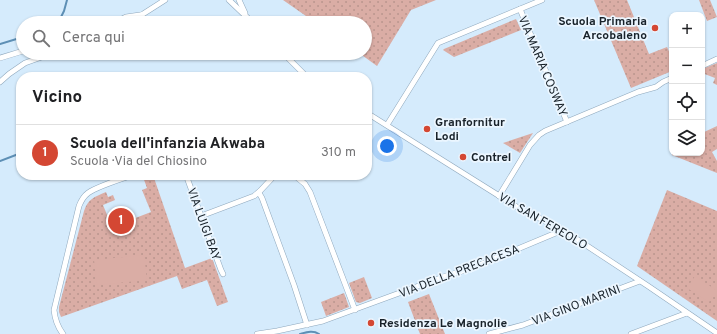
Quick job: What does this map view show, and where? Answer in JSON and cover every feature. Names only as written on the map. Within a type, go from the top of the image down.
[{"type":"street","points":[[140,16],[165,0]]},
{"type":"street","points":[[229,0],[246,16]]},
{"type":"street","points":[[239,0],[246,16]]},
{"type":"street","points":[[387,125],[438,44],[542,0]]},
{"type":"street","name":"VIA MARIA COSWAY","points":[[520,10],[567,122]]},
{"type":"street","points":[[132,16],[143,14]]},
{"type":"street","points":[[0,58],[16,53]]},
{"type":"street","points":[[0,82],[25,63],[33,60]]},
{"type":"street","points":[[290,60],[302,72]]},
{"type":"street","points":[[705,65],[717,60]]},
{"type":"street","points":[[499,196],[534,140],[539,135],[638,92],[656,87],[669,79]]},
{"type":"street","name":"VIA SAN FEREOLO","points":[[372,116],[517,207],[563,230],[717,334]]},
{"type":"street","points":[[64,334],[57,326],[54,310],[77,213],[82,200],[87,194],[120,180]]},
{"type":"street","name":"VIA LUIGI BAY","points":[[188,180],[223,274]]},
{"type":"street","points":[[201,216],[259,193],[271,180]]},
{"type":"street","points":[[300,180],[305,184],[310,192],[355,310]]},
{"type":"street","points":[[259,193],[294,285],[307,325]]},
{"type":"street","name":"VIA DELLA PRECACESA","points":[[257,334],[277,332],[323,321],[443,277],[472,268],[563,230]]},
{"type":"street","name":"VIA GINO MARINI","points":[[489,334],[523,325],[640,281]]},
{"type":"street","points":[[631,334],[687,313]]},
{"type":"shaded area","points":[[283,0],[436,0],[411,10],[377,66],[369,60],[372,60],[372,16],[306,16]]},
{"type":"shaded area","points":[[594,0],[627,0],[649,54],[667,47],[669,51],[669,72],[631,88]]},
{"type":"shaded area","points":[[699,0],[710,0],[717,17],[707,21],[705,12],[704,12]]},
{"type":"shaded area","points":[[516,19],[521,30],[454,57],[443,50],[444,49]]},
{"type":"shaded area","points":[[717,63],[717,85],[713,83],[715,78],[705,74],[705,68]]},
{"type":"shaded area","points":[[717,126],[717,149],[712,152],[717,161],[717,173],[674,156],[705,156],[705,132]]},
{"type":"shaded area","points":[[533,133],[520,153],[503,143]]},
{"type":"shaded area","points":[[144,180],[155,180],[185,268],[212,258],[228,302],[217,306],[207,280],[182,289],[177,276],[61,317],[59,307],[87,204],[95,197],[106,192],[108,197],[113,195],[115,200],[103,205],[112,227],[151,212],[142,190],[147,188]]},
{"type":"shaded area","points":[[667,190],[717,211],[717,321],[637,266]]},
{"type":"shaded area","points":[[144,255],[147,280],[97,285],[94,260]]},
{"type":"shaded area","points":[[695,276],[716,290],[709,302],[687,288]]},
{"type":"shaded area","points":[[364,277],[372,298],[360,303],[356,302],[349,283]]},
{"type":"shaded area","points":[[344,293],[349,307],[326,316],[321,302]]},
{"type":"shaded area","points":[[429,294],[445,334],[420,334],[408,302]]},
{"type":"waterway","points":[[62,16],[67,0]]},
{"type":"waterway","points":[[0,44],[16,39]]},
{"type":"waterway","points":[[0,161],[16,155]]},
{"type":"waterway","points":[[300,334],[308,332],[319,334]]},
{"type":"place","name":"Scuola Primaria Arcobaleno","points":[[655,28]]},
{"type":"place","name":"Granfornitur Lodi","points":[[427,129]]},
{"type":"place","name":"Contrel","points":[[463,157]]},
{"type":"place","name":"Scuola dell'infanzia Akwaba","points":[[121,221]]},
{"type":"place","name":"Residenza Le Magnolie","points":[[371,323]]}]
